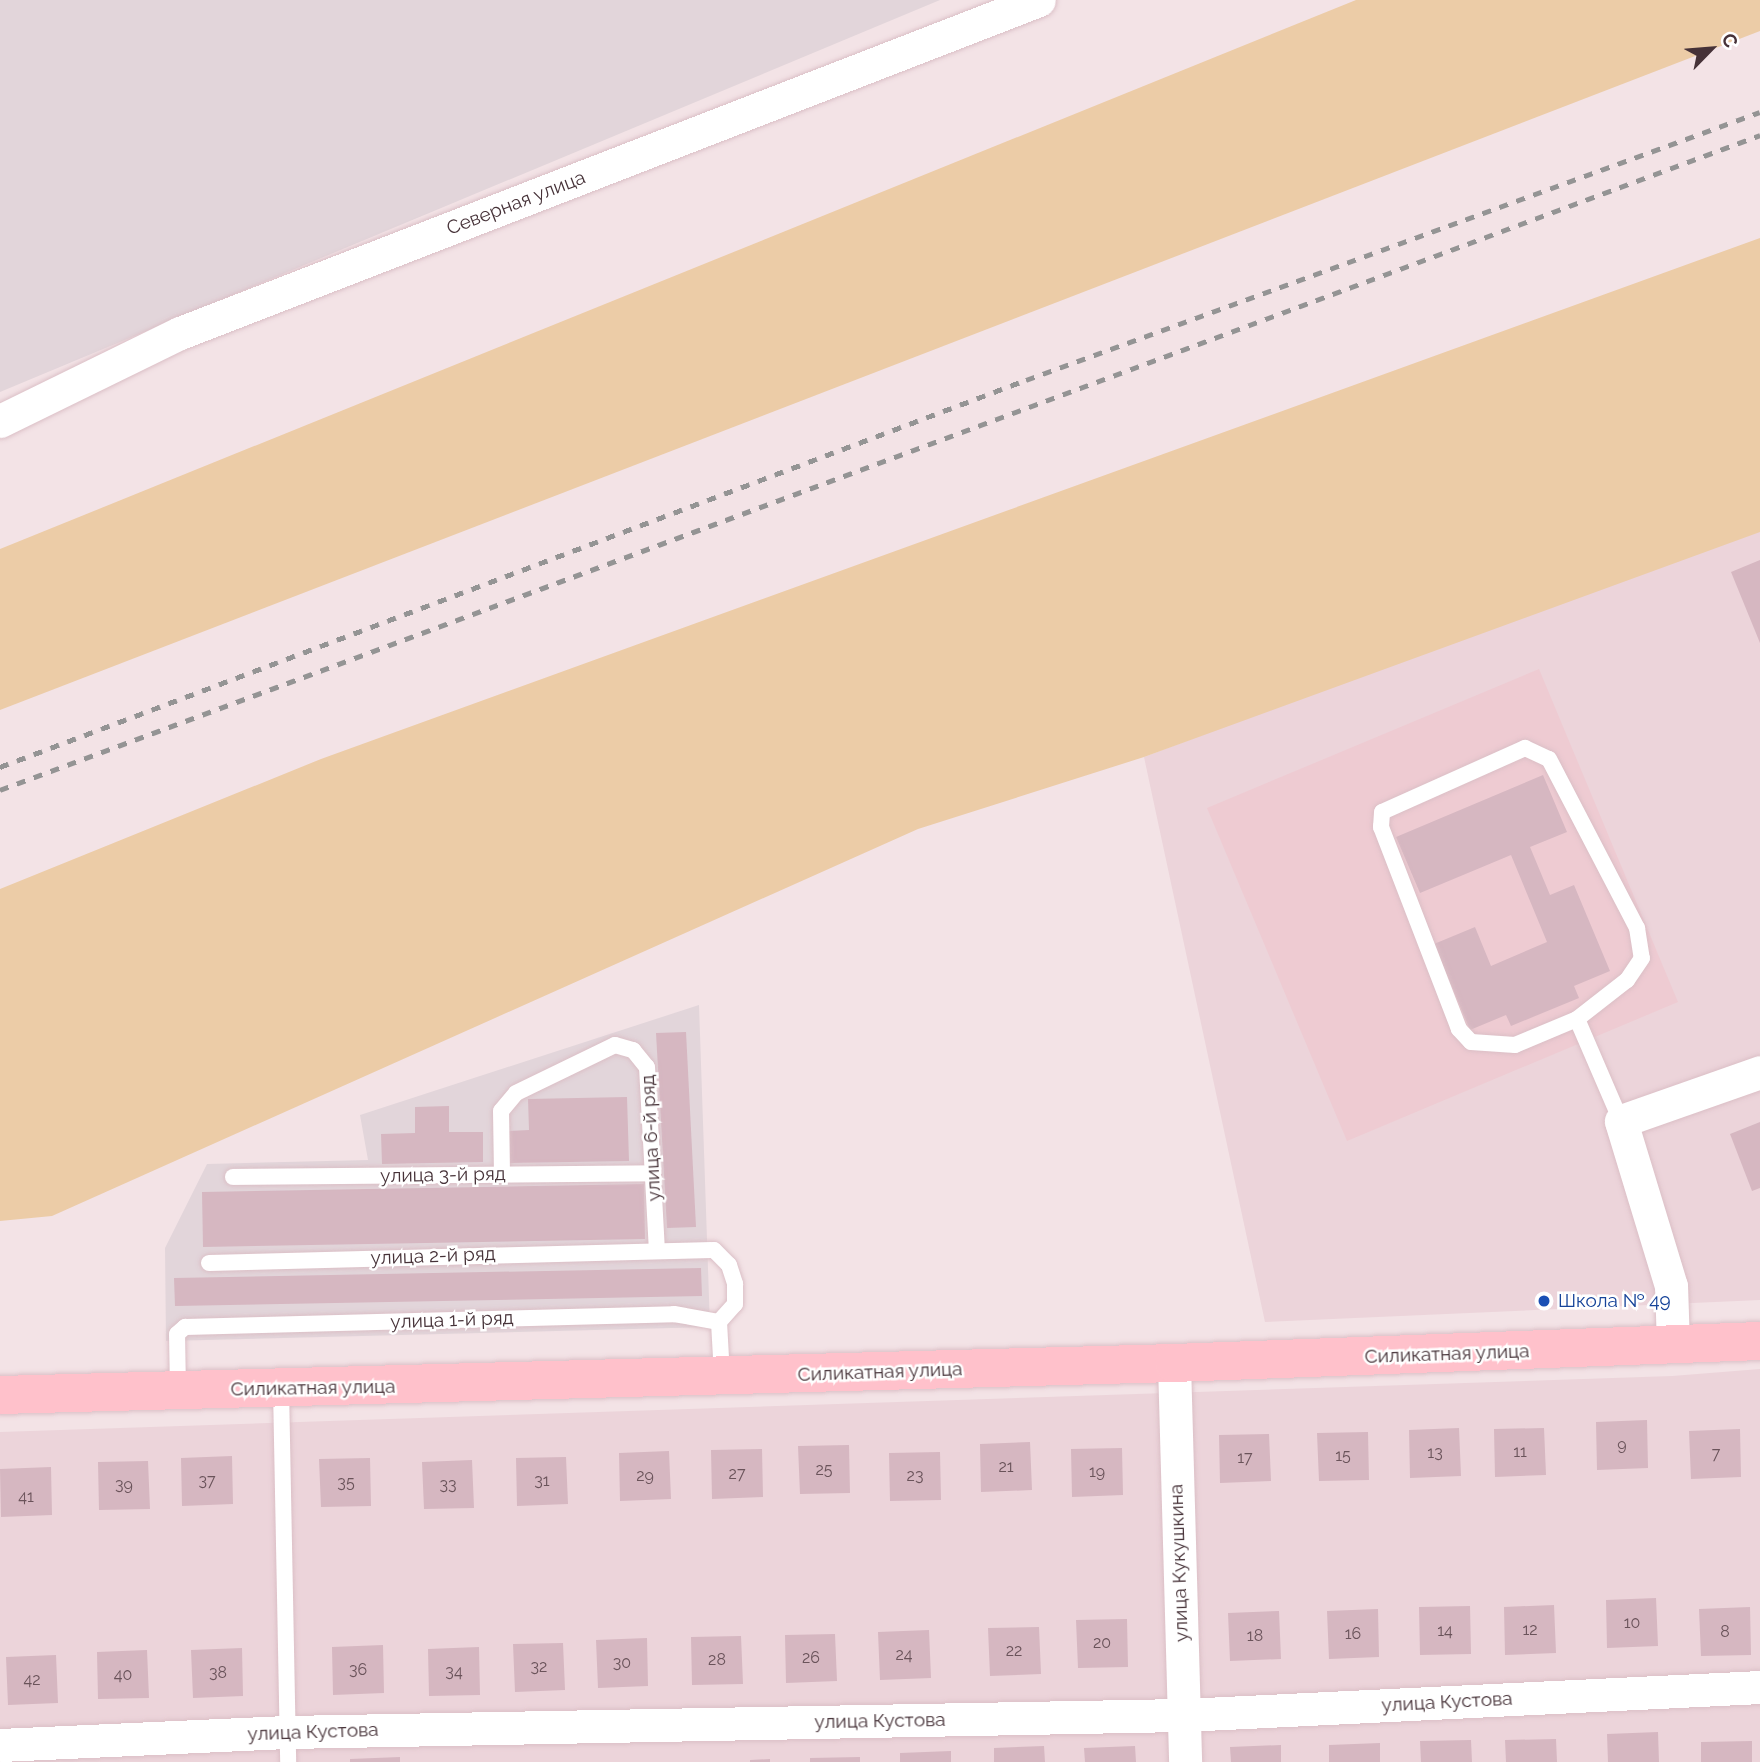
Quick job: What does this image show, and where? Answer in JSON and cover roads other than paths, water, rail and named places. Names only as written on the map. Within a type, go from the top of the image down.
[{"type":"street","name":"Северная улица","points":[[0,421],[180,333],[1039,0]]},
{"type":"street","points":[[1673,1345],[1671,1286],[1621,1121],[1760,1072]]},
{"type":"street","name":"Силикатная улица","points":[[0,1395],[1174,1363],[1760,1340]]},
{"type":"street","name":"улица Кукушкина","points":[[1174,1363],[1185,1762]]},
{"type":"street","name":"улица Кустова","points":[[0,1745],[288,1747],[1184,1715],[1760,1687]]},
{"type":"lane","points":[[1525,748],[1549,759],[1637,928],[1642,958],[1628,980],[1577,1019],[1515,1045],[1471,1042],[1459,1030],[1381,827],[1382,812],[1525,748]]},
{"type":"lane","points":[[1577,1019],[1621,1121]]},
{"type":"lane","name":"улица 6-й ряд","points":[[502,1174],[502,1111],[516,1093],[615,1045],[633,1050],[647,1067],[657,1250]]},
{"type":"lane","name":"улица 3-й ряд","points":[[233,1177],[653,1173]]},
{"type":"lane","name":"улица 2-й ряд","points":[[209,1263],[715,1250],[729,1265],[734,1304],[719,1322]]},
{"type":"lane","name":"улица 1-й ряд","points":[[178,1391],[177,1334],[185,1327],[674,1314],[719,1322]]},
{"type":"lane","points":[[719,1322],[722,1377]]},
{"type":"lane","points":[[281,1388],[288,1747]]},
{"type":"railway","points":[[0,767],[1026,380],[1760,112]]},
{"type":"railway","points":[[0,790],[1760,135]]},
{"type":"place","name":"Школа № 49","points":[[1544,1301]]}]
